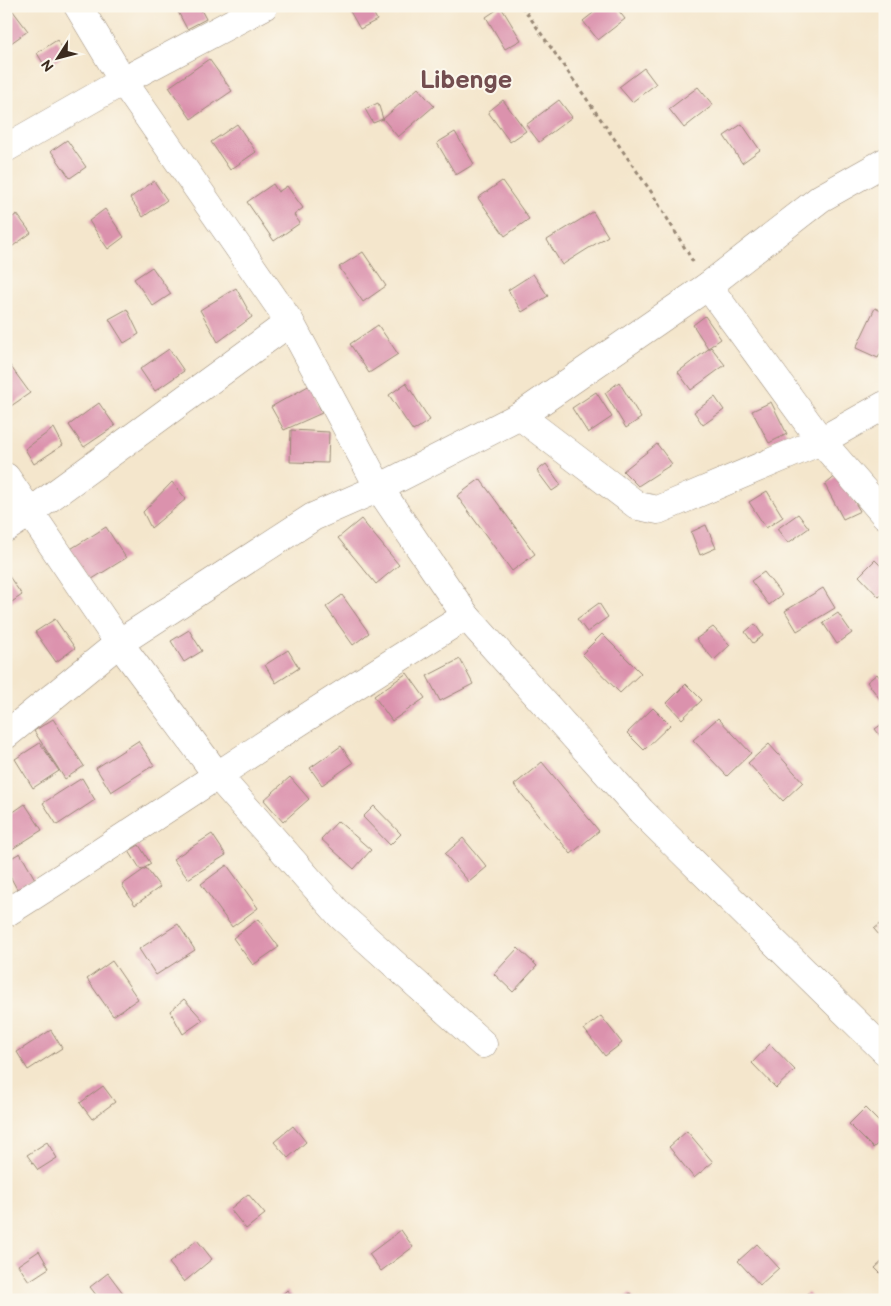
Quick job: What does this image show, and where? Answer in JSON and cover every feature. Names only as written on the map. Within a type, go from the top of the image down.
[{"type":"street","points":[[78,6],[123,81],[290,322],[379,488],[466,616],[641,811],[885,1051]]},
{"type":"street","points":[[6,148],[123,81],[264,6]]},
{"type":"street","points":[[6,735],[119,643],[313,518],[379,488],[520,416],[708,286],[821,198],[885,162]]},
{"type":"street","points":[[708,286],[821,442],[885,515]]},
{"type":"street","points":[[6,528],[290,322]]},
{"type":"street","points":[[520,416],[638,506],[658,510],[821,442],[885,405]]},
{"type":"street","points":[[6,477],[119,643],[217,775],[340,915],[484,1044]]},
{"type":"street","points":[[6,913],[90,861],[217,775],[466,616]]},
{"type":"path","points":[[522,6],[652,193],[708,286]]},
{"type":"building","points":[[175,6],[199,6],[206,19],[187,29]]},
{"type":"building","points":[[347,6],[370,6],[377,20],[360,29]]},
{"type":"building","points":[[602,6],[615,6],[625,19],[598,40],[583,21]]},
{"type":"building","points":[[10,7],[28,31],[11,43],[6,36],[6,10]]},
{"type":"building","points":[[501,7],[521,40],[505,49],[486,17]]},
{"type":"building","points":[[57,40],[66,54],[46,68],[37,53]]},
{"type":"building","points":[[209,59],[232,91],[191,119],[169,87]]},
{"type":"building","points":[[644,68],[656,84],[632,102],[619,87]]},
{"type":"building","points":[[698,87],[713,105],[684,128],[669,109]]},
{"type":"building","points":[[418,88],[434,106],[398,137],[383,119]]},
{"type":"building","points":[[503,100],[526,131],[510,142],[488,112]]},
{"type":"building","points":[[559,100],[572,117],[539,142],[526,125]]},
{"type":"building","points":[[378,103],[383,119],[373,123],[365,109]]},
{"type":"building","points":[[237,124],[256,152],[230,170],[211,142]]},
{"type":"building","points":[[742,124],[760,150],[742,163],[724,136]]},
{"type":"building","points":[[455,132],[474,164],[456,175],[437,143]]},
{"type":"building","points":[[67,140],[86,167],[70,178],[51,151]]},
{"type":"building","points":[[154,181],[167,200],[143,217],[130,198]]},
{"type":"building","points":[[502,181],[529,219],[505,236],[478,198]]},
{"type":"building","points":[[273,184],[278,192],[287,186],[303,208],[294,215],[300,223],[274,241],[247,202]]},
{"type":"building","points":[[105,209],[124,237],[108,249],[89,221]]},
{"type":"building","points":[[593,212],[608,236],[562,265],[547,240]]},
{"type":"building","points":[[17,214],[31,233],[6,251],[6,222]]},
{"type":"building","points":[[363,252],[386,286],[363,302],[339,267]]},
{"type":"building","points":[[152,267],[171,294],[153,306],[134,279]]},
{"type":"building","points":[[533,274],[548,296],[522,312],[508,290]]},
{"type":"building","points":[[236,288],[252,317],[218,342],[200,310]]},
{"type":"building","points":[[875,308],[885,313],[885,345],[878,358],[856,348]]},
{"type":"building","points":[[127,309],[139,334],[124,343],[109,319]]},
{"type":"building","points":[[705,316],[721,339],[708,348],[693,325]]},
{"type":"building","points":[[378,325],[398,354],[369,373],[350,344]]},
{"type":"building","points":[[711,347],[725,365],[691,390],[678,372]]},
{"type":"building","points":[[169,349],[184,371],[155,391],[140,369]]},
{"type":"building","points":[[6,360],[30,393],[11,406],[6,399]]},
{"type":"building","points":[[619,382],[641,418],[626,428],[605,393]]},
{"type":"building","points":[[406,383],[430,420],[413,431],[389,395]]},
{"type":"building","points":[[310,385],[322,413],[284,430],[271,407]]},
{"type":"building","points":[[596,392],[612,417],[588,433],[572,408]]},
{"type":"building","points":[[715,397],[724,410],[703,425],[694,412]]},
{"type":"building","points":[[771,402],[787,434],[769,443],[752,411]]},
{"type":"building","points":[[99,403],[115,426],[84,447],[69,425]]},
{"type":"building","points":[[54,428],[63,445],[34,464],[25,449]]},
{"type":"building","points":[[291,430],[329,432],[328,463],[290,462]]},
{"type":"building","points":[[657,444],[672,464],[638,486],[623,471]]},
{"type":"building","points":[[546,464],[561,485],[552,491],[537,471]]},
{"type":"building","points":[[838,474],[860,511],[843,519],[825,485]]},
{"type":"building","points":[[480,479],[535,554],[512,571],[457,496]]},
{"type":"building","points":[[172,482],[186,499],[151,528],[143,512]]},
{"type":"building","points":[[767,491],[783,517],[766,528],[749,502]]},
{"type":"building","points":[[798,514],[809,528],[788,543],[777,529]]},
{"type":"building","points":[[361,519],[399,565],[376,584],[338,538]]},
{"type":"building","points":[[706,525],[716,548],[700,555],[691,532]]},
{"type":"building","points":[[106,527],[126,558],[89,581],[69,550]]},
{"type":"building","points":[[875,560],[885,570],[885,592],[879,597],[859,576]]},
{"type":"building","points":[[6,572],[22,595],[6,606]]},
{"type":"building","points":[[764,572],[782,595],[769,605],[751,581]]},
{"type":"building","points":[[823,588],[835,608],[797,631],[785,611]]},
{"type":"building","points":[[342,595],[369,633],[353,645],[326,607]]},
{"type":"building","points":[[599,603],[608,617],[587,632],[577,619]]},
{"type":"building","points":[[838,613],[852,633],[837,644],[823,623]]},
{"type":"building","points":[[55,619],[75,648],[56,662],[35,632]]},
{"type":"building","points":[[755,624],[763,636],[753,643],[745,632]]},
{"type":"building","points":[[713,627],[730,645],[714,660],[696,639]]},
{"type":"building","points":[[189,630],[202,651],[184,662],[171,641]]},
{"type":"building","points":[[602,634],[641,673],[620,693],[582,654]]},
{"type":"building","points":[[288,650],[299,668],[276,683],[265,665]]},
{"type":"building","points":[[460,659],[473,684],[440,701],[427,676]]},
{"type":"building","points":[[407,673],[425,698],[392,721],[374,696]]},
{"type":"building","points":[[877,674],[885,684],[885,706],[867,682]]},
{"type":"building","points":[[686,684],[702,700],[682,719],[667,703]]},
{"type":"building","points":[[653,708],[670,725],[644,750],[627,733]]},
{"type":"building","points":[[718,718],[751,753],[727,776],[693,740]]},
{"type":"building","points":[[53,719],[84,766],[65,779],[34,731]]},
{"type":"building","points":[[885,722],[885,742],[875,729]]},
{"type":"building","points":[[138,741],[154,765],[111,792],[96,768]]},
{"type":"building","points":[[40,743],[59,771],[33,788],[15,759]]},
{"type":"building","points":[[769,744],[803,782],[783,801],[748,763]]},
{"type":"building","points":[[341,746],[353,763],[322,785],[310,768]]},
{"type":"building","points":[[542,762],[599,831],[571,854],[514,785]]},
{"type":"building","points":[[290,777],[309,799],[283,822],[264,800]]},
{"type":"building","points":[[82,778],[95,800],[57,825],[43,803]]},
{"type":"building","points":[[25,804],[42,830],[9,851],[6,846],[6,817]]},
{"type":"building","points":[[374,806],[401,834],[390,845],[363,817]]},
{"type":"building","points":[[338,821],[371,850],[354,869],[321,839]]},
{"type":"building","points":[[212,834],[226,855],[188,879],[173,859]]},
{"type":"building","points":[[463,838],[487,867],[469,882],[445,854]]},
{"type":"building","points":[[139,845],[151,864],[141,870],[129,851]]},
{"type":"building","points":[[20,853],[35,879],[17,889],[6,869],[6,861]]},
{"type":"building","points":[[227,865],[258,908],[232,927],[201,884]]},
{"type":"building","points":[[146,868],[160,887],[135,905],[122,885]]},
{"type":"building","points":[[258,919],[279,947],[253,965],[233,938]]},
{"type":"building","points":[[885,920],[885,942],[874,929]]},
{"type":"building","points":[[178,924],[195,950],[156,975],[139,949]]},
{"type":"building","points":[[518,948],[537,966],[513,992],[494,974]]},
{"type":"building","points":[[112,961],[138,999],[113,1016],[87,979]]},
{"type":"building","points":[[184,999],[203,1020],[183,1034],[170,1011]]},
{"type":"building","points":[[601,1016],[622,1043],[605,1056],[584,1029]]},
{"type":"building","points":[[51,1030],[62,1048],[28,1070],[17,1052]]},
{"type":"building","points":[[770,1044],[795,1070],[776,1088],[752,1063]]},
{"type":"building","points":[[103,1086],[115,1102],[92,1119],[80,1103]]},
{"type":"building","points":[[865,1108],[885,1128],[885,1137],[873,1148],[849,1124]]},
{"type":"building","points":[[293,1126],[306,1142],[288,1158],[274,1142]]},
{"type":"building","points":[[687,1131],[713,1162],[694,1178],[669,1147]]},
{"type":"building","points":[[47,1142],[57,1158],[38,1170],[27,1155]]},
{"type":"building","points":[[248,1194],[265,1214],[246,1229],[230,1209]]},
{"type":"building","points":[[401,1230],[413,1247],[381,1271],[369,1254]]},
{"type":"building","points":[[197,1240],[212,1259],[184,1282],[169,1263]]},
{"type":"building","points":[[757,1244],[779,1268],[760,1285],[738,1261]]},
{"type":"building","points":[[39,1251],[49,1268],[29,1281],[18,1265]]},
{"type":"building","points":[[885,1259],[885,1278],[875,1268]]},
{"type":"building","points":[[108,1273],[123,1293],[113,1300],[100,1300],[90,1287]]},
{"type":"building","points":[[287,1290],[295,1300],[276,1300]]},
{"type":"building","points":[[630,1293],[635,1300],[622,1300]]},
{"type":"building","points":[[808,1293],[813,1300],[799,1300]]},
{"type":"district","name":"Libenge","points":[[466,79]]}]
